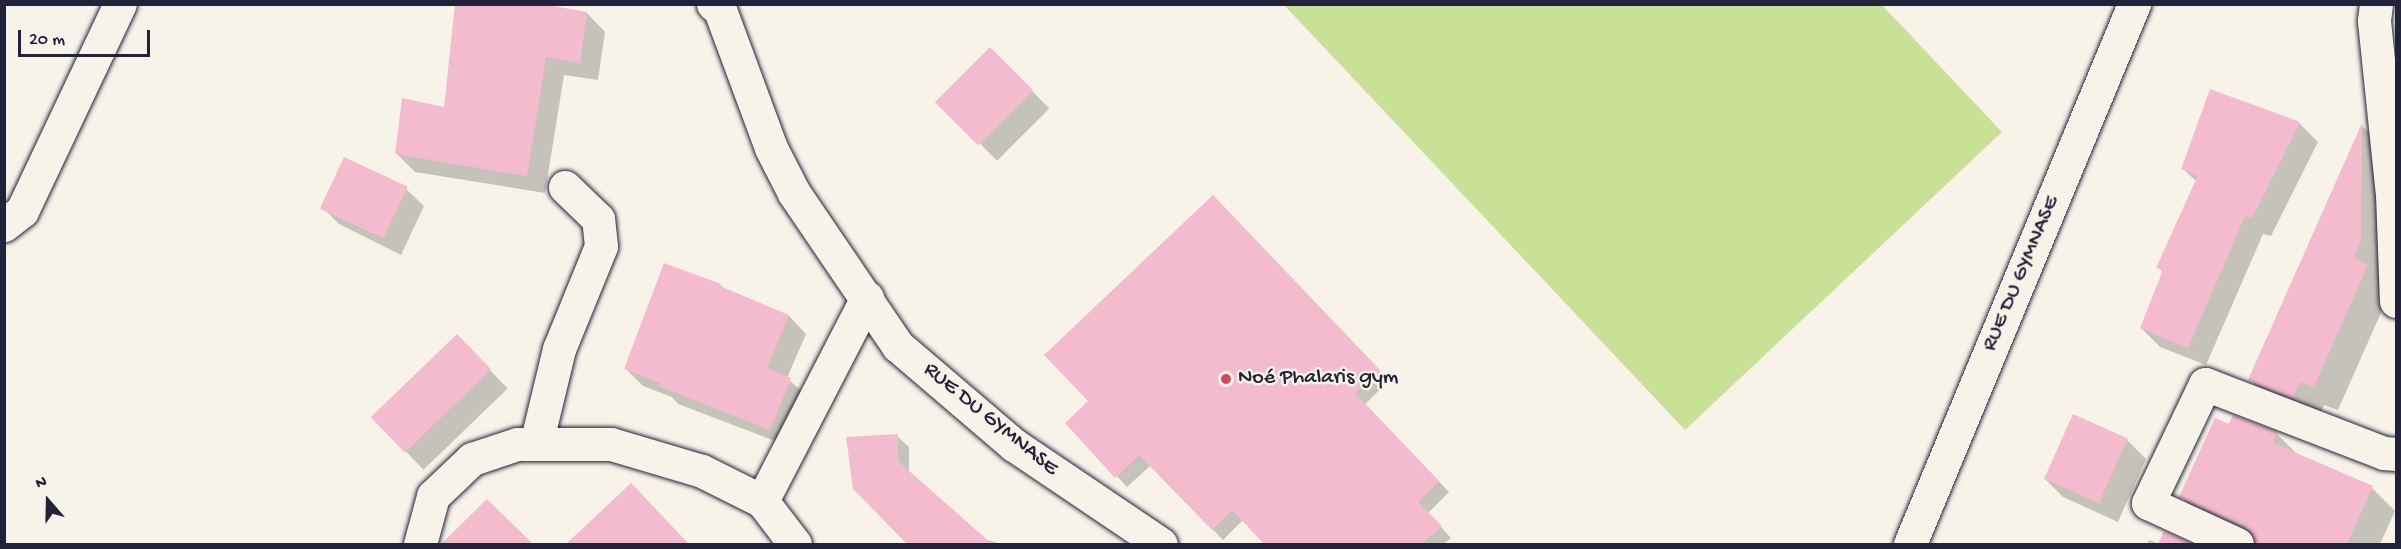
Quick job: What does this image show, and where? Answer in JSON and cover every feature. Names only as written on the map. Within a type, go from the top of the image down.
[{"type":"street","points":[[4,225],[22,211],[120,4]]},
{"type":"street","name":"RUE DU GYMNASE","points":[[713,4],[720,10],[771,148],[794,193],[898,346],[1014,445],[1161,544]]},
{"type":"street","name":"RUE DU GYMNASE","points":[[1910,544],[2134,4]]},
{"type":"street","points":[[2376,4],[2374,21],[2392,194],[2397,301]]},
{"type":"street","points":[[536,444],[559,349],[601,246],[598,219],[566,187]]},
{"type":"street","points":[[762,501],[867,298]]},
{"type":"street","points":[[2237,544],[2148,503],[2205,384],[2384,453],[2397,454]]},
{"type":"street","points":[[420,544],[433,496],[472,459],[517,444],[611,444],[702,471],[762,501],[795,544]]},
{"type":"green space","points":[[1284,5],[1882,5],[2002,132],[1685,430]]},
{"type":"building","points":[[455,4],[542,4],[587,12],[580,63],[546,57],[527,176],[395,154],[402,98],[444,107]]},
{"type":"building","points":[[990,47],[1033,90],[978,145],[935,102]]},
{"type":"building","points":[[2210,89],[2300,122],[2252,218],[2245,216],[2188,348],[2140,328],[2163,270],[2156,268],[2198,175],[2181,169]]},
{"type":"building","points":[[2362,123],[2361,240],[2354,258],[2368,265],[2314,387],[2300,382],[2293,398],[2248,380]]},
{"type":"building","points":[[344,157],[407,187],[383,238],[320,209]]},
{"type":"building","points":[[1213,195],[1380,370],[1355,393],[1439,481],[1418,502],[1442,526],[1422,544],[1264,544],[1232,510],[1212,530],[1139,455],[1115,478],[1065,423],[1088,401],[1044,355]]},
{"type":"building","points":[[664,263],[721,284],[720,286],[789,315],[767,368],[791,378],[770,430],[659,386],[660,383],[624,369]]},
{"type":"building","points":[[457,334],[491,369],[405,453],[371,417]]},
{"type":"building","points":[[2073,414],[2128,438],[2099,503],[2044,479]]},
{"type":"building","points":[[2233,415],[2278,432],[2273,443],[2373,486],[2347,544],[2255,544],[2253,534],[2245,527],[2179,497],[2215,418],[2229,424]]},
{"type":"building","points":[[898,434],[898,461],[992,544],[907,544],[853,489],[846,437]]},
{"type":"building","points":[[631,483],[689,544],[566,544]]},
{"type":"building","points":[[487,499],[533,544],[441,544]]},
{"type":"building","points":[[2164,531],[2193,544],[2158,544]]},
{"type":"place","name":"Noé Phalaris gym","points":[[1226,379]]}]
